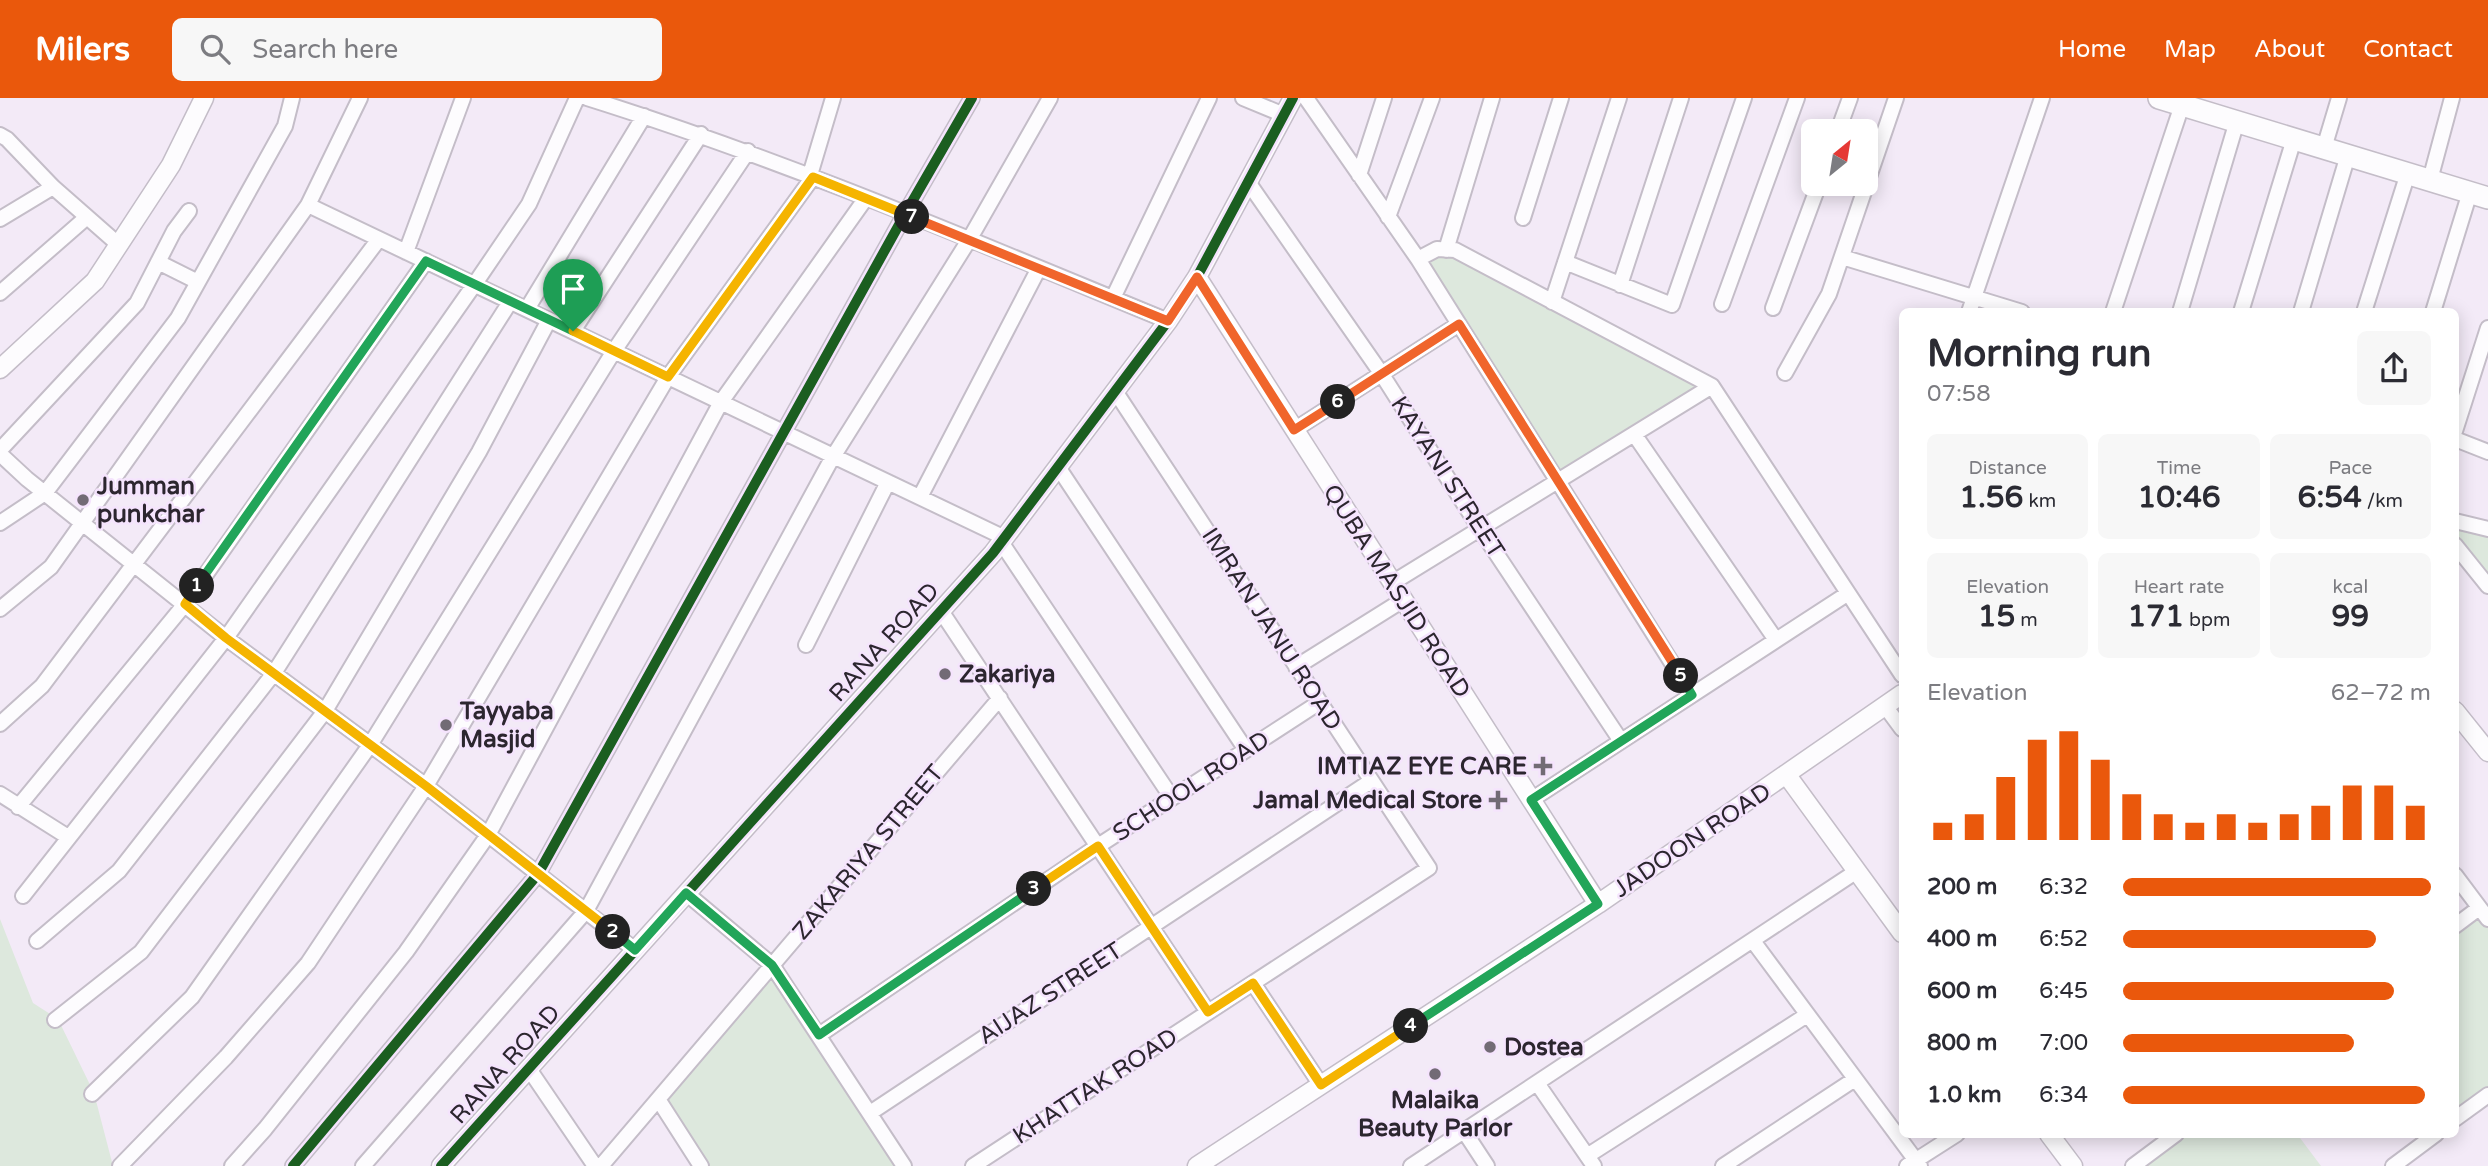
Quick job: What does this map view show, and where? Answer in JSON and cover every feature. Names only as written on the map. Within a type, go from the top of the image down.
[{"type":"main road","points":[[2159,98],[2479,195]]},
{"type":"street","points":[[0,369],[95,281],[171,165],[204,98]]},
{"type":"street","points":[[0,523],[45,494],[178,318],[285,126],[292,98]]},
{"type":"street","points":[[0,609],[51,567],[308,205],[359,98]]},
{"type":"street","points":[[406,252],[463,98]]},
{"type":"street","points":[[23,896],[226,638],[474,285],[529,204],[577,98]]},
{"type":"street","points":[[587,98],[748,151],[1168,321]]},
{"type":"street","points":[[120,1166],[226,1057],[308,963],[426,786],[668,377],[811,176],[833,98]]},
{"type":"street","points":[[293,1166],[538,874],[972,98]]},
{"type":"street","points":[[363,1166],[586,911],[834,456],[969,240],[1050,98]]},
{"type":"street","points":[[1113,298],[1209,98]]},
{"type":"street","points":[[1243,98],[1284,115]]},
{"type":"street","name":"RANA ROAD","points":[[450,1163],[528,1069],[1003,540],[1168,321],[1197,277],[1293,98]]},
{"type":"street","points":[[1306,98],[1418,259],[1692,695]]},
{"type":"street","points":[[1359,175],[1384,98]]},
{"type":"street","points":[[1388,216],[1432,98]]},
{"type":"street","points":[[1446,250],[1492,98]]},
{"type":"street","points":[[1523,218],[1561,98]]},
{"type":"street","points":[[1552,302],[1619,98]]},
{"type":"street","points":[[1620,285],[1681,98]]},
{"type":"street","points":[[1565,262],[1672,305],[1744,98]]},
{"type":"street","points":[[1722,304],[1797,98]]},
{"type":"street","points":[[1842,119],[1850,98]]},
{"type":"street","points":[[1785,373],[1829,294],[1896,98]]},
{"type":"street","points":[[1970,308],[2042,98]]},
{"type":"street","points":[[2325,148],[2339,98]]},
{"type":"street","points":[[2430,180],[2452,98]]},
{"type":"street","points":[[2114,308],[2182,105]]},
{"type":"street","points":[[527,309],[644,116]]},
{"type":"street","points":[[2181,308],[2237,121]]},
{"type":"street","points":[[573,331],[701,134]]},
{"type":"street","points":[[0,135],[8,139],[53,187],[119,246]]},
{"type":"street","points":[[2242,308],[2294,139]]},
{"type":"street","points":[[92,1094],[192,997],[370,744],[614,351],[748,151]]},
{"type":"street","points":[[2302,308],[2348,155]]},
{"type":"street","points":[[2365,308],[2408,173]]},
{"type":"street","name":"KAYANI STREET","points":[[1248,181],[1381,373],[1480,529],[1621,741]]},
{"type":"street","points":[[0,219],[53,187]]},
{"type":"street","points":[[2435,308],[2479,195]]},
{"type":"street","points":[[1773,308],[1815,196]]},
{"type":"street","points":[[232,1166],[265,1129],[405,952],[488,835],[721,402],[866,198]]},
{"type":"street","points":[[308,205],[920,497],[1003,540],[1172,798]]},
{"type":"street","points":[[189,211],[174,231],[137,303],[0,452],[45,494],[226,638],[426,786],[635,950]]},
{"type":"street","points":[[0,293],[87,217]]},
{"type":"street","points":[[0,724],[42,685],[379,239]]},
{"type":"street","points":[[1418,259],[1437,250],[1455,250],[1712,386],[1899,671]]},
{"type":"street","points":[[1842,257],[2009,308]]},
{"type":"street","points":[[18,807],[185,604],[426,261]]},
{"type":"street","points":[[158,262],[198,282]]},
{"type":"street","points":[[920,497],[1039,268]]},
{"type":"street","name":"QUBA MASJID ROAD","points":[[1197,277],[1598,904]]},
{"type":"street","points":[[37,941],[119,871],[274,673],[510,302]]},
{"type":"street","points":[[55,1020],[141,952],[325,711],[479,452],[549,320]]},
{"type":"street","points":[[1294,430],[1459,324]]},
{"type":"street","points":[[2459,419],[2488,328]]},
{"type":"street","points":[[1392,583],[1712,386]]},
{"type":"street","name":"IMRAN JANU ROAD","points":[[1115,391],[1429,868]]},
{"type":"street","points":[[1634,434],[1776,640]]},
{"type":"street","points":[[2459,441],[2488,452]]},
{"type":"street","points":[[1058,467],[1246,750]]},
{"type":"street","points":[[806,645],[888,482]]},
{"type":"street","points":[[2459,522],[2488,529]]},
{"type":"street","points":[[2459,550],[2488,586]]},
{"type":"street","points":[[1531,800],[1847,594]]},
{"type":"street","points":[[1296,667],[1403,600]]},
{"type":"street","points":[[941,611],[1208,1012]]},
{"type":"street","name":"JADOON ROAD","points":[[1197,1166],[1598,904],[1899,696]]},
{"type":"street","name":"ZAKARIYA STREET","points":[[601,1166],[999,698]]},
{"type":"street","name":"SCHOOL ROAD","points":[[819,1035],[1098,846],[1320,702]]},
{"type":"street","points":[[1885,706],[1899,725]]},
{"type":"street","points":[[2459,716],[2488,752]]},
{"type":"street","points":[[1786,774],[1899,929]]},
{"type":"street","name":"AIJAZ STREET","points":[[870,1113],[1371,781]]},
{"type":"street","points":[[0,794],[68,837]]},
{"type":"street","name":"KHATTAK ROAD","points":[[973,1166],[1429,868]]},
{"type":"street","points":[[1411,1166],[1857,871]]},
{"type":"street","points":[[2459,880],[2484,913],[2459,924]]},
{"type":"street","points":[[686,893],[772,965],[904,1166]]},
{"type":"street","points":[[1753,941],[1914,1164],[1951,1138]]},
{"type":"street","points":[[1253,983],[1321,1085]]},
{"type":"street","points":[[1537,1083],[1590,1161],[1808,1015]]},
{"type":"street","points":[[528,1069],[595,1166]]},
{"type":"street","points":[[1723,1166],[1855,1079]]},
{"type":"street","points":[[2459,1116],[2488,1095]]},
{"type":"street","points":[[658,1099],[701,1166]]},
{"type":"street","points":[[1464,1131],[1487,1166]]},
{"type":"street","points":[[2052,1138],[2073,1166]]},
{"type":"street","points":[[2133,1166],[2171,1138]]},
{"type":"street","points":[[2393,1166],[2430,1138]]},
{"type":"shaded area","points":[[1455,250],[1712,386],[1560,480],[1418,259]]},
{"type":"shaded area","points":[[2459,522],[2488,529],[2488,586],[2459,550]]},
{"type":"shaded area","points":[[2480,907],[2488,917],[2488,1093],[2459,1114],[2459,923]]},
{"type":"shaded area","points":[[0,919],[33,1003],[58,1019],[94,1093],[113,1166],[0,1166]]},
{"type":"shaded area","points":[[767,972],[903,1166],[701,1166],[658,1099]]},
{"type":"shaded area","points":[[2172,1138],[2300,1138],[2321,1166],[2133,1166]]},
{"type":"cycle path","points":[[293,1166],[538,874],[972,98]]},
{"type":"cycle path","points":[[441,1166],[993,553],[1168,321],[1197,277],[1293,98]]},
{"type":"place","name":"Jumman punkchar","points":[[83,500]]},
{"type":"place","name":"Zakariya","points":[[945,674]]},
{"type":"place","name":"Tayyaba Masjid","points":[[446,725]]},
{"type":"place","name":"IMTIAZ EYE CARE","points":[[1543,766]]},
{"type":"place","name":"Jamal Medical Store","points":[[1498,800]]},
{"type":"place","name":"Dostea","points":[[1490,1047]]},
{"type":"place","name":"Malaika Beauty Parlor","points":[[1435,1074]]},
{"type":"route","points":[[813,177],[1168,321],[1197,277],[1294,430],[1459,324],[1692,695],[1531,800],[1598,904],[1321,1085],[1253,983],[1208,1012],[1098,846],[819,1035],[772,965],[686,893],[635,950],[426,786],[226,638],[185,604],[426,261],[573,331],[668,377],[813,177]]}]
